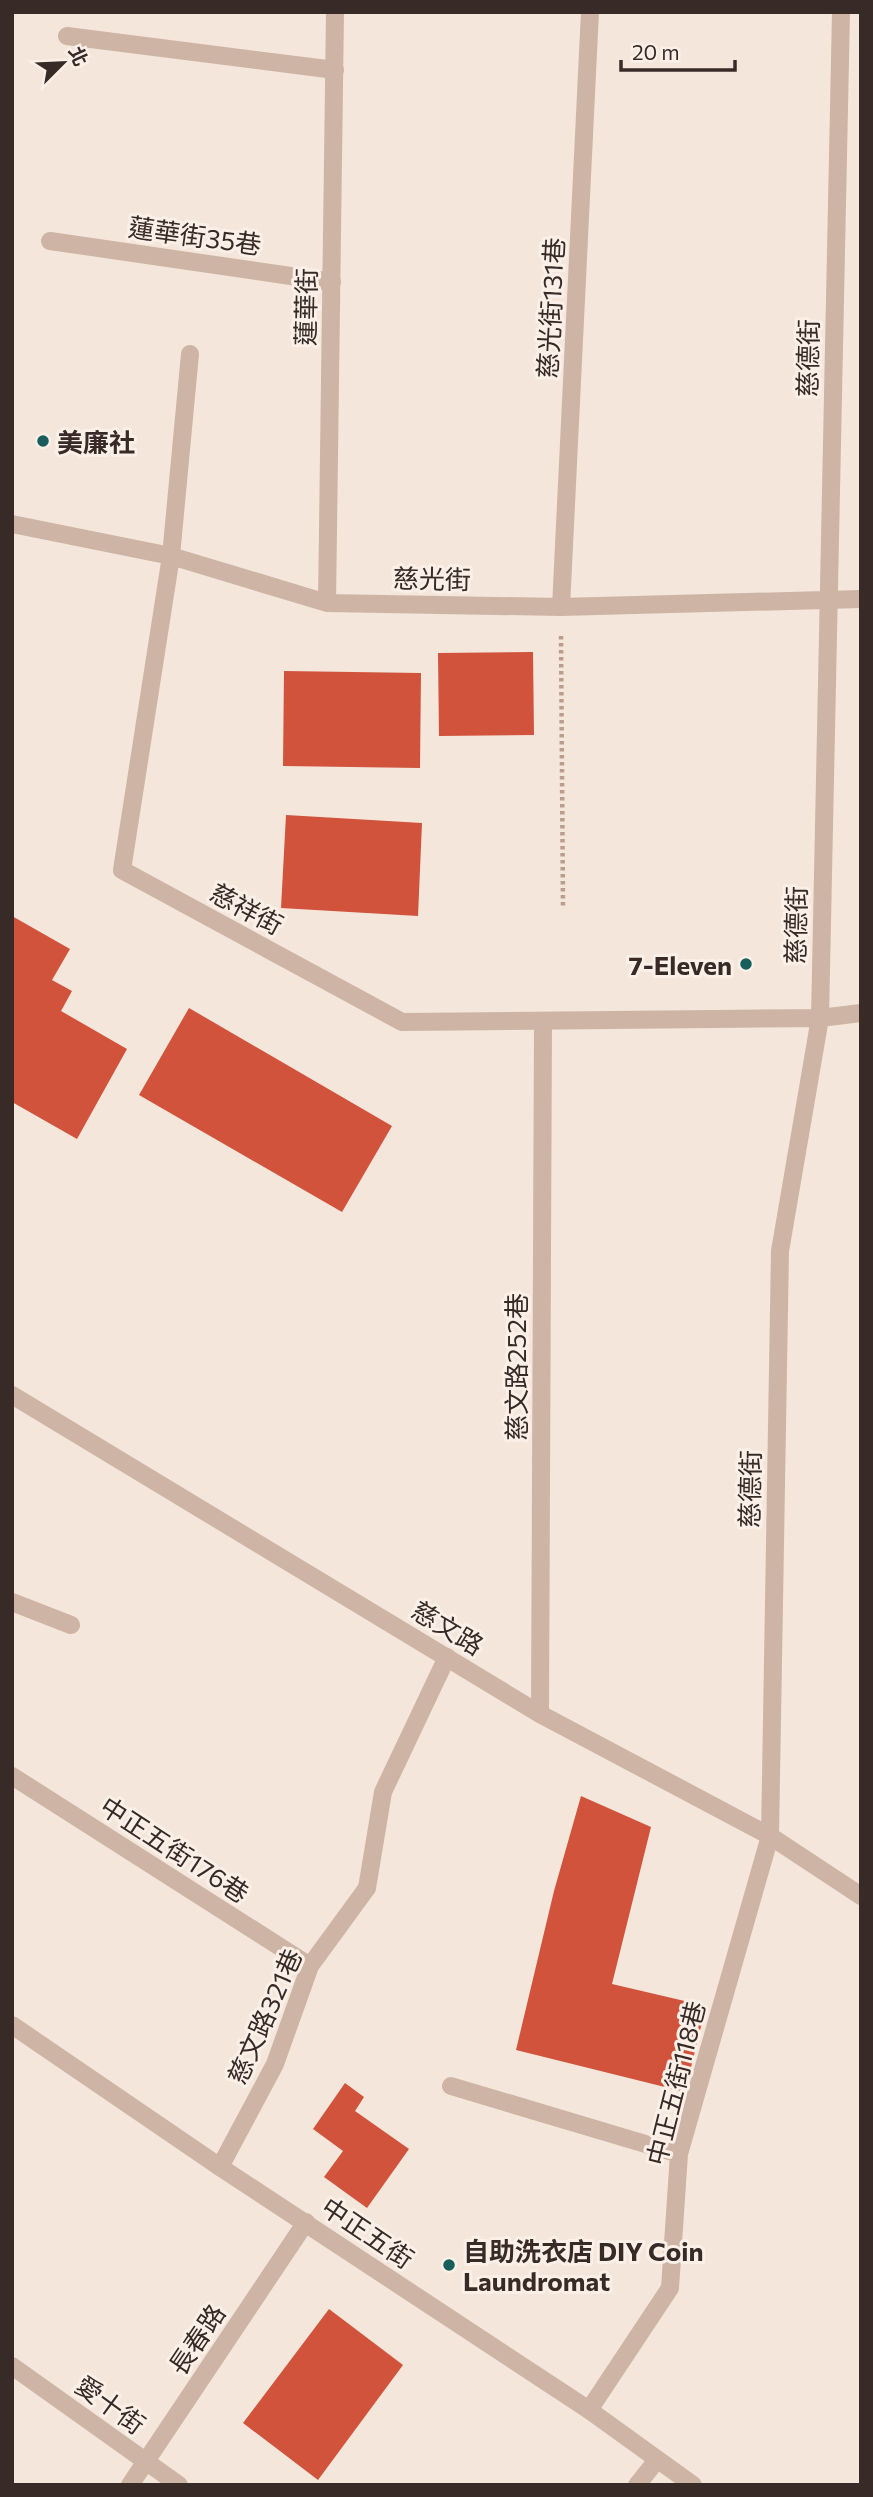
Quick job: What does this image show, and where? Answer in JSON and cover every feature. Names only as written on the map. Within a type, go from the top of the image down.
[{"type":"street","name":"蓮華街","points":[[327,603],[335,12]]},
{"type":"street","name":"慈光街131巷","points":[[561,607],[590,12]]},
{"type":"street","name":"慈德街","points":[[770,1836],[780,1251],[820,1018],[841,12]]},
{"type":"street","points":[[67,36],[335,70]]},
{"type":"street","name":"蓮華街35巷","points":[[50,241],[332,282]]},
{"type":"street","name":"慈祥街","points":[[190,355],[171,556],[122,870],[402,1022],[820,1018],[861,1013]]},
{"type":"street","name":"慈光街","points":[[12,524],[171,556],[327,603],[561,607],[861,599]]},
{"type":"street","name":"慈文路252巷","points":[[540,1714],[543,1021]]},
{"type":"street","name":"慈文路","points":[[12,1395],[540,1714],[770,1836],[861,1896]]},
{"type":"street","points":[[12,1602],[71,1625]]},
{"type":"street","name":"慈文路321巷","points":[[220,2168],[275,2064],[310,1966],[368,1888],[383,1792],[447,1657]]},
{"type":"street","name":"中正五街176巷","points":[[12,1776],[310,1966]]},
{"type":"street","name":"中正五街118巷","points":[[590,2410],[670,2288],[679,2154],[770,1836]]},
{"type":"street","name":"中正五街","points":[[12,2025],[220,2168],[590,2410],[693,2485]]},
{"type":"street","points":[[451,2086],[679,2154]]},
{"type":"street","name":"長春路","points":[[130,2485],[306,2222]]},
{"type":"street","name":"愛十街","points":[[12,2366],[179,2485]]},
{"type":"street","points":[[637,2485],[657,2460]]},
{"type":"path","points":[[561,607],[563,907]]},
{"type":"building","points":[[533,652],[534,735],[439,736],[438,653]]},
{"type":"building","points":[[284,671],[421,673],[420,768],[283,766]]},
{"type":"building","points":[[286,815],[422,823],[418,916],[281,908]]},
{"type":"building","points":[[12,916],[70,949],[52,980],[72,991],[61,1011],[127,1049],[77,1139],[12,1102]]},
{"type":"building","points":[[189,1008],[392,1126],[342,1212],[139,1095]]},
{"type":"building","points":[[581,1796],[651,1827],[612,1984],[706,2006],[685,2092],[516,2050],[554,1891]]},
{"type":"building","points":[[345,2083],[364,2097],[355,2111],[409,2149],[367,2208],[324,2177],[343,2151],[313,2129]]},
{"type":"building","points":[[329,2309],[403,2365],[318,2480],[243,2423]]},
{"type":"place","name":"美廉社","points":[[43,441]]},
{"type":"place","name":"7-Eleven","points":[[746,964]]},
{"type":"place","name":"自助洗衣店 DIY Coin Laundromat","points":[[449,2265]]}]
